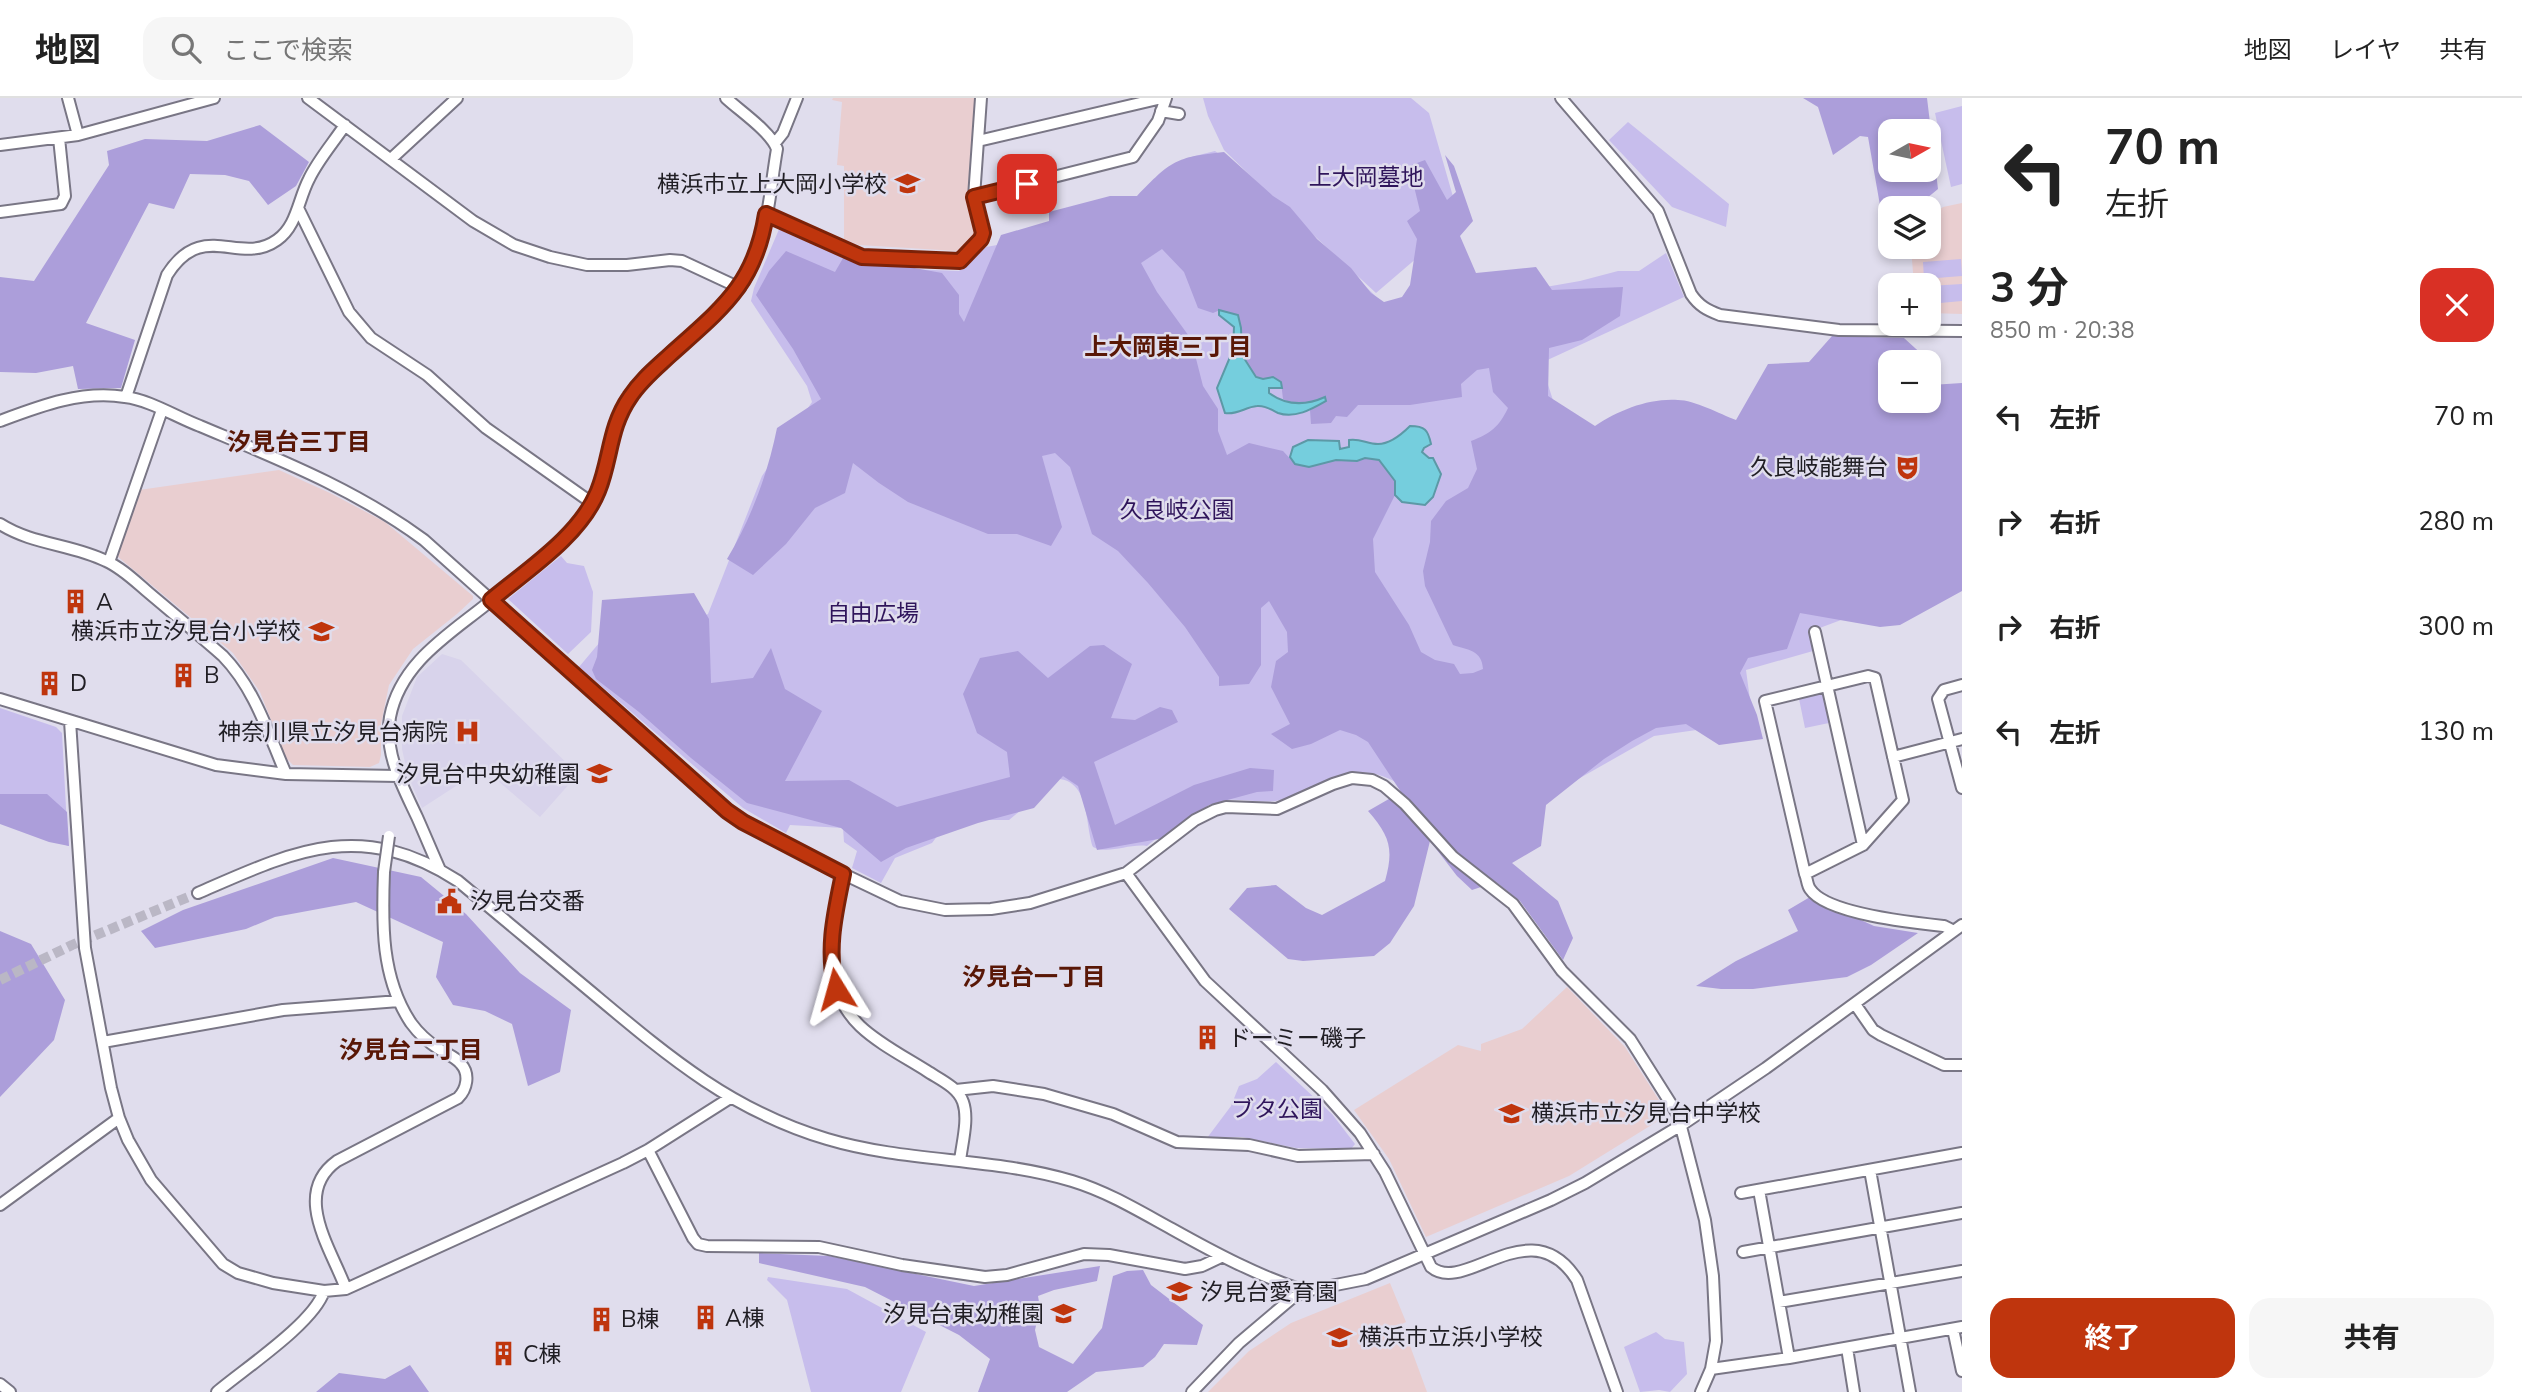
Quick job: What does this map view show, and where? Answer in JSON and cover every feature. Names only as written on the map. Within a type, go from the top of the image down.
[{"type":"street","points":[[68,98],[78,135]]},
{"type":"street","points":[[0,146],[78,135],[214,98]]},
{"type":"street","points":[[308,98],[473,221],[530,251],[587,265],[682,261],[740,288]]},
{"type":"street","points":[[391,159],[457,98]]},
{"type":"street","points":[[440,870],[393,763],[388,733],[395,699],[403,681],[422,656],[575,528],[592,503],[604,470],[611,437],[628,399],[651,372],[740,288],[757,255],[777,149],[775,143],[726,98]]},
{"type":"street","points":[[775,143],[783,134],[797,98]]},
{"type":"street","points":[[766,214],[862,257],[960,261],[981,239],[983,233],[974,197],[981,98]]},
{"type":"street","points":[[974,197],[1133,157],[1158,121],[1164,98],[978,141]]},
{"type":"street","points":[[1561,98],[1658,211],[1692,294],[1698,304],[1707,310],[1720,315],[1839,330],[1962,331]]},
{"type":"street","points":[[1161,111],[1180,114]]},
{"type":"street","points":[[126,397],[166,275],[176,260],[187,251],[209,245],[251,248],[265,246],[284,235],[291,225],[310,177],[345,125]]},
{"type":"street","points":[[0,212],[61,204],[65,197],[59,138]]},
{"type":"street","points":[[298,208],[349,312],[371,338],[427,375],[497,436],[592,503]]},
{"type":"street","points":[[0,421],[75,397],[126,397],[330,482],[372,504],[424,540],[727,811],[843,874],[901,901],[921,906],[968,910],[1030,903],[1126,873],[1205,813],[1226,807],[1277,809],[1343,780],[1372,780],[1395,794],[1452,857],[1513,904],[1562,971],[1630,1039],[1672,1103],[1683,1124],[1710,1245],[1716,1341],[1712,1370],[1701,1392]]},
{"type":"street","points":[[109,562],[162,410]]},
{"type":"street","points":[[0,524],[37,541],[73,549],[109,562],[177,616],[235,668],[254,699],[286,774]]},
{"type":"street","points":[[1815,632],[1863,845]]},
{"type":"street","points":[[1805,874],[1863,845],[1903,800],[1875,678],[1868,676],[1765,701],[1805,874],[1811,891],[1825,901],[1878,918],[1958,928]]},
{"type":"street","points":[[1962,685],[1944,690],[1938,699],[1962,788]]},
{"type":"street","points":[[0,699],[216,765],[286,774],[398,776]]},
{"type":"street","points":[[70,722],[83,930],[119,1118],[151,1180],[223,1264],[238,1273],[255,1279],[324,1291],[346,1289],[648,1150],[730,1098]]},
{"type":"street","points":[[1894,757],[1962,739]]},
{"type":"street","points":[[346,1289],[317,1218],[315,1198],[321,1178],[337,1161],[458,1098],[466,1086],[467,1078],[461,1063],[423,1037],[407,1017],[387,966],[382,922],[389,836]]},
{"type":"street","points":[[198,893],[275,859],[302,851],[332,846],[364,846],[399,854],[440,870],[458,881],[671,1059],[730,1098],[774,1119],[838,1142],[881,1152],[960,1161],[1071,1181],[1113,1196],[1269,1280],[1305,1291]]},
{"type":"street","points":[[1126,873],[1205,981],[1342,1111],[1374,1154],[1431,1267],[1444,1274],[1529,1250],[1561,1259],[1577,1280],[1617,1392]]},
{"type":"street","points":[[843,874],[832,932],[831,967],[841,1001],[871,1036],[956,1090],[964,1104],[965,1113],[960,1161]]},
{"type":"street","points":[[1192,1392],[1239,1343],[1282,1306],[1305,1291],[1367,1279],[1585,1183],[1683,1124],[1766,1068],[1958,928]]},
{"type":"street","points":[[103,1042],[283,1010],[399,1001]]},
{"type":"street","points":[[1855,1003],[1872,1030],[1944,1065],[1962,1065]]},
{"type":"street","points":[[956,1090],[993,1086],[1044,1094],[1113,1114],[1177,1142],[1249,1145],[1298,1156],[1374,1154]]},
{"type":"street","points":[[0,1205],[119,1118]]},
{"type":"street","points":[[648,1150],[693,1238],[698,1244],[707,1246],[819,1247],[902,1265],[985,1277],[1007,1275],[1084,1254],[1109,1255],[1185,1269],[1202,1266],[1221,1256]]},
{"type":"street","points":[[1741,1193],[1962,1153]]},
{"type":"street","points":[[1870,1170],[1910,1392]]},
{"type":"street","points":[[1759,1190],[1789,1358]]},
{"type":"street","points":[[1743,1252],[1962,1213]]},
{"type":"street","points":[[1779,1302],[1962,1271]]},
{"type":"street","points":[[216,1392],[306,1320],[321,1301],[324,1291]]},
{"type":"street","points":[[1712,1370],[1957,1328],[1962,1371]]},
{"type":"street","points":[[1847,1348],[1854,1392]]},
{"type":"street","points":[[0,1384],[10,1392]]},
{"type":"shaded area","name":"横浜市立上大岡小学校","points":[[975,98],[968,201],[976,233],[957,251],[859,245],[844,239],[844,166],[837,165],[842,102],[832,100]]},
{"type":"shaded area","points":[[1962,203],[1962,314],[1941,313],[1941,273],[1913,273],[1912,259],[1941,259],[1943,207]]},
{"type":"shaded area","name":"横浜市立汐見台小学校","points":[[279,470],[385,522],[473,596],[457,614],[413,649],[389,685],[381,724],[381,755],[379,763],[370,767],[293,765],[286,758],[260,692],[233,653],[117,556],[139,490]]},
{"type":"shaded area","name":"神奈川県立汐見台病院","points":[[442,654],[461,660],[578,774],[540,817],[497,780],[473,775],[422,808],[408,776],[402,749],[402,716],[417,677]]},
{"type":"shaded area","name":"横浜市立汐見台中学校","points":[[1567,987],[1625,1047],[1666,1111],[1666,1116],[1569,1176],[1426,1237],[1389,1159],[1354,1110],[1458,1045],[1481,1051],[1481,1044],[1522,1029]]},
{"type":"shaded area","name":"横浜市立浜小学校","points":[[1390,1283],[1406,1322],[1402,1324],[1427,1392],[1208,1392],[1249,1351],[1291,1323]]},
{"type":"green space","name":"久良岐公園","points":[[1203,98],[1411,98],[1429,113],[1460,221],[1376,293],[1307,229],[1384,304],[1470,300],[1580,281],[1618,271],[1639,271],[1666,253],[1684,297],[1541,363],[1561,425],[1579,448],[1878,403],[1878,413],[1941,413],[1941,399],[1962,395],[1841,620],[1809,632],[1813,651],[1746,670],[1753,722],[1654,736],[1543,799],[1407,789],[1388,778],[1372,773],[1357,773],[1280,800],[1215,802],[1189,815],[1147,846],[1105,850],[1093,847],[1084,806],[1076,787],[1058,779],[1009,820],[977,820],[941,831],[932,843],[895,858],[881,883],[852,868],[857,851],[844,842],[843,828],[790,825],[786,833],[743,808],[579,667],[615,624],[676,630],[708,614],[762,476],[812,402],[807,386],[751,301],[780,227],[846,253],[850,267],[959,271],[986,247],[1105,226],[1191,157],[1215,151],[1262,187],[1224,150],[1208,116]]},
{"type":"green space","points":[[1803,98],[1927,98],[1930,119],[1878,119],[1878,182],[1937,182],[1938,189],[1930,196],[1878,196],[1868,137],[1860,136],[1833,155],[1818,107]]},
{"type":"green space","points":[[1962,106],[1962,184],[1951,187],[1941,141],[1941,119],[1936,119],[1935,113]]},
{"type":"green space","points":[[1628,122],[1729,204],[1726,227],[1672,207],[1609,140]]},
{"type":"green space","points":[[260,125],[309,162],[296,186],[268,205],[249,181],[225,175],[190,174],[174,209],[149,203],[86,323],[135,340],[121,388],[78,389],[73,366],[36,373],[0,372],[0,277],[34,281],[109,165],[107,151],[145,139],[207,141]]},
{"type":"green space","name":"久良岐公園","points":[[1224,152],[1273,196],[1290,207],[1317,239],[1351,268],[1371,293],[1384,302],[1402,297],[1410,285],[1417,239],[1407,221],[1420,211],[1409,166],[1425,160],[1447,200],[1456,192],[1445,155],[1454,166],[1473,221],[1460,236],[1476,273],[1536,267],[1552,290],[1623,287],[1620,316],[1582,340],[1549,348],[1548,396],[1595,426],[1635,406],[1667,400],[1692,402],[1736,420],[1768,364],[1809,362],[1832,336],[1904,338],[1917,350],[1878,350],[1878,413],[1941,413],[1941,384],[1962,383],[1962,591],[1900,625],[1880,627],[1800,613],[1787,649],[1748,658],[1740,673],[1757,715],[1763,739],[1719,745],[1686,724],[1656,728],[1604,759],[1546,805],[1541,846],[1512,863],[1558,901],[1573,938],[1563,960],[1520,901],[1496,882],[1472,890],[1457,876],[1430,841],[1414,906],[1390,943],[1374,956],[1303,961],[1288,959],[1229,909],[1247,888],[1276,885],[1306,908],[1322,915],[1385,881],[1389,860],[1388,843],[1368,811],[1401,792],[1368,742],[1356,735],[1340,730],[1311,744],[1292,749],[1271,734],[1290,724],[1271,687],[1276,661],[1288,652],[1287,632],[1269,601],[1261,608],[1261,665],[1249,684],[1219,686],[1219,677],[1185,627],[1118,551],[1092,534],[1070,467],[1055,453],[1042,456],[1062,527],[1051,546],[1017,534],[988,534],[908,502],[853,463],[845,493],[815,508],[786,544],[753,575],[727,559],[758,495],[777,428],[821,399],[793,349],[756,295],[769,271],[786,251],[835,272],[846,253],[942,273],[959,295],[959,314],[964,322],[1001,235],[1049,221],[1049,212],[1110,196],[1137,196],[1167,168],[1195,156]],"holes":[[[1162,249],[1184,272],[1198,308],[1213,313],[1220,310],[1238,315],[1242,355],[1256,377],[1281,382],[1283,399],[1299,404],[1325,397],[1326,401],[1310,410],[1311,424],[1331,423],[1336,416],[1347,417],[1358,405],[1410,405],[1462,397],[1461,384],[1477,370],[1489,368],[1493,392],[1508,408],[1493,429],[1471,441],[1477,469],[1468,488],[1446,501],[1431,521],[1430,542],[1423,571],[1425,586],[1453,645],[1477,654],[1483,669],[1460,674],[1454,664],[1435,660],[1421,652],[1409,625],[1375,572],[1373,539],[1395,495],[1396,481],[1379,460],[1336,460],[1309,467],[1295,464],[1283,451],[1249,443],[1227,455],[1218,431],[1218,409],[1203,386],[1191,339],[1157,292],[1141,263]]]},
{"type":"green space","points":[[1961,259],[1962,276],[1941,278],[1941,273],[1924,273],[1923,262]]},
{"type":"green space","points":[[1962,284],[1962,301],[1941,303],[1941,285]]},
{"type":"green space","points":[[561,556],[567,563],[584,566],[593,592],[591,632],[568,654],[508,599]]},
{"type":"green space","points":[[694,593],[709,619],[711,683],[753,678],[771,648],[785,689],[822,711],[785,781],[849,780],[897,807],[1010,777],[1007,752],[977,733],[963,694],[980,658],[1018,651],[1048,678],[1090,646],[1104,645],[1132,664],[1111,718],[1135,720],[1160,707],[1172,710],[1178,722],[1094,762],[1115,825],[1194,785],[1250,768],[1274,770],[1273,791],[1257,792],[1209,805],[1164,838],[1097,850],[1078,786],[1063,776],[1034,808],[978,823],[906,848],[881,862],[841,828],[747,803],[596,679],[592,670],[597,657],[602,600]]},
{"type":"green space","points":[[1822,690],[1829,723],[1805,728],[1798,694]]},
{"type":"green space","points":[[0,708],[56,727],[62,733],[68,846],[0,815]]},
{"type":"green space","points":[[0,794],[47,794],[67,812],[69,846],[49,842],[0,824]]},
{"type":"green space","points":[[333,858],[421,877],[466,914],[520,973],[571,1010],[560,1072],[528,1086],[512,1024],[485,1011],[453,1005],[436,977],[443,942],[356,902],[275,917],[246,929],[155,948],[141,931],[183,910]]},
{"type":"green space","points":[[1810,897],[1874,926],[1918,933],[1871,965],[1847,977],[1753,989],[1696,986],[1736,961],[1798,931],[1788,910]]},
{"type":"green space","points":[[0,931],[31,944],[65,1000],[54,1040],[0,1097]]},
{"type":"green space","name":"ブタ公園","points":[[1276,1062],[1332,1114],[1355,1144],[1351,1149],[1296,1148],[1242,1137],[1207,1138],[1231,1106],[1239,1086],[1257,1079]]},
{"type":"green space","points":[[759,1253],[829,1256],[974,1286],[1100,1266],[1097,1281],[1038,1296],[1040,1308],[1035,1330],[1039,1347],[1073,1364],[1102,1328],[1113,1276],[1127,1271],[1143,1270],[1151,1285],[1203,1325],[1197,1345],[1164,1344],[1155,1357],[1143,1367],[1096,1372],[1067,1392],[978,1392],[990,1359],[959,1335],[865,1287],[759,1263]]},
{"type":"green space","points":[[768,1277],[847,1289],[926,1332],[901,1392],[811,1392],[787,1300],[767,1280]]},
{"type":"green space","points":[[1656,1332],[1665,1339],[1684,1342],[1687,1374],[1670,1392],[1640,1392],[1624,1347]]},
{"type":"green space","points":[[410,1365],[429,1392],[316,1392],[339,1373],[385,1379]]},
{"type":"water","points":[[1219,310],[1238,315],[1242,355],[1256,377],[1273,377],[1281,382],[1282,388],[1269,388],[1269,393],[1289,402],[1303,403],[1325,397],[1326,401],[1291,415],[1260,406],[1225,413],[1217,388],[1230,357],[1238,353],[1233,350],[1234,327],[1219,315]]},
{"type":"water","points":[[1410,426],[1422,428],[1427,432],[1431,444],[1422,452],[1433,458],[1441,474],[1433,497],[1425,505],[1402,502],[1395,495],[1395,481],[1379,460],[1336,460],[1309,467],[1295,464],[1290,457],[1293,447],[1308,440],[1339,441],[1340,449],[1349,447],[1349,440],[1382,444]]},
{"type":"tunnel","points":[[0,980],[72,945],[198,893]]},
{"type":"place","name":"横浜市立上大岡小学校","points":[[907,184]]},
{"type":"place","name":"久良岐能舞台","points":[[1908,467]]},
{"type":"place","name":"A","points":[[76,602]]},
{"type":"place","name":"横浜市立汐見台小学校","points":[[321,631]]},
{"type":"place","name":"B","points":[[184,675]]},
{"type":"place","name":"D","points":[[50,683]]},
{"type":"place","name":"神奈川県立汐見台病院","points":[[468,732]]},
{"type":"place","name":"汐見台中央幼稚園","points":[[600,774]]},
{"type":"place","name":"汐見台交番","points":[[450,901]]},
{"type":"place","name":"ドーミー磯子","points":[[1208,1038]]},
{"type":"place","name":"横浜市立汐見台中学校","points":[[1511,1113]]},
{"type":"place","name":"汐見台愛育園","points":[[1180,1292]]},
{"type":"place","name":"汐見台東幼稚園","points":[[1064,1314]]},
{"type":"place","name":"A棟","points":[[705,1318]]},
{"type":"place","name":"B棟","points":[[601,1319]]},
{"type":"place","name":"横浜市立浜小学校","points":[[1339,1337]]},
{"type":"place","name":"C棟","points":[[503,1354]]},
{"type":"district","name":"上大岡東三丁目","points":[[1168,347]]},
{"type":"district","name":"汐見台三丁目","points":[[299,442]]},
{"type":"district","name":"汐見台一丁目","points":[[1034,977]]},
{"type":"district","name":"汐見台二丁目","points":[[411,1050]]},
{"type":"route","points":[[836,989],[831,967],[832,932],[843,874],[743,822],[709,797],[491,600],[575,528],[583,518],[598,489],[611,437],[628,399],[651,372],[740,288],[757,255],[766,214],[862,257],[960,261],[981,239],[983,233],[974,197],[1027,184]]},
{"type":"park label","name":"上大岡墓地","points":[[1366,177]]},
{"type":"park label","name":"自由広場","points":[[873,613]]}]
